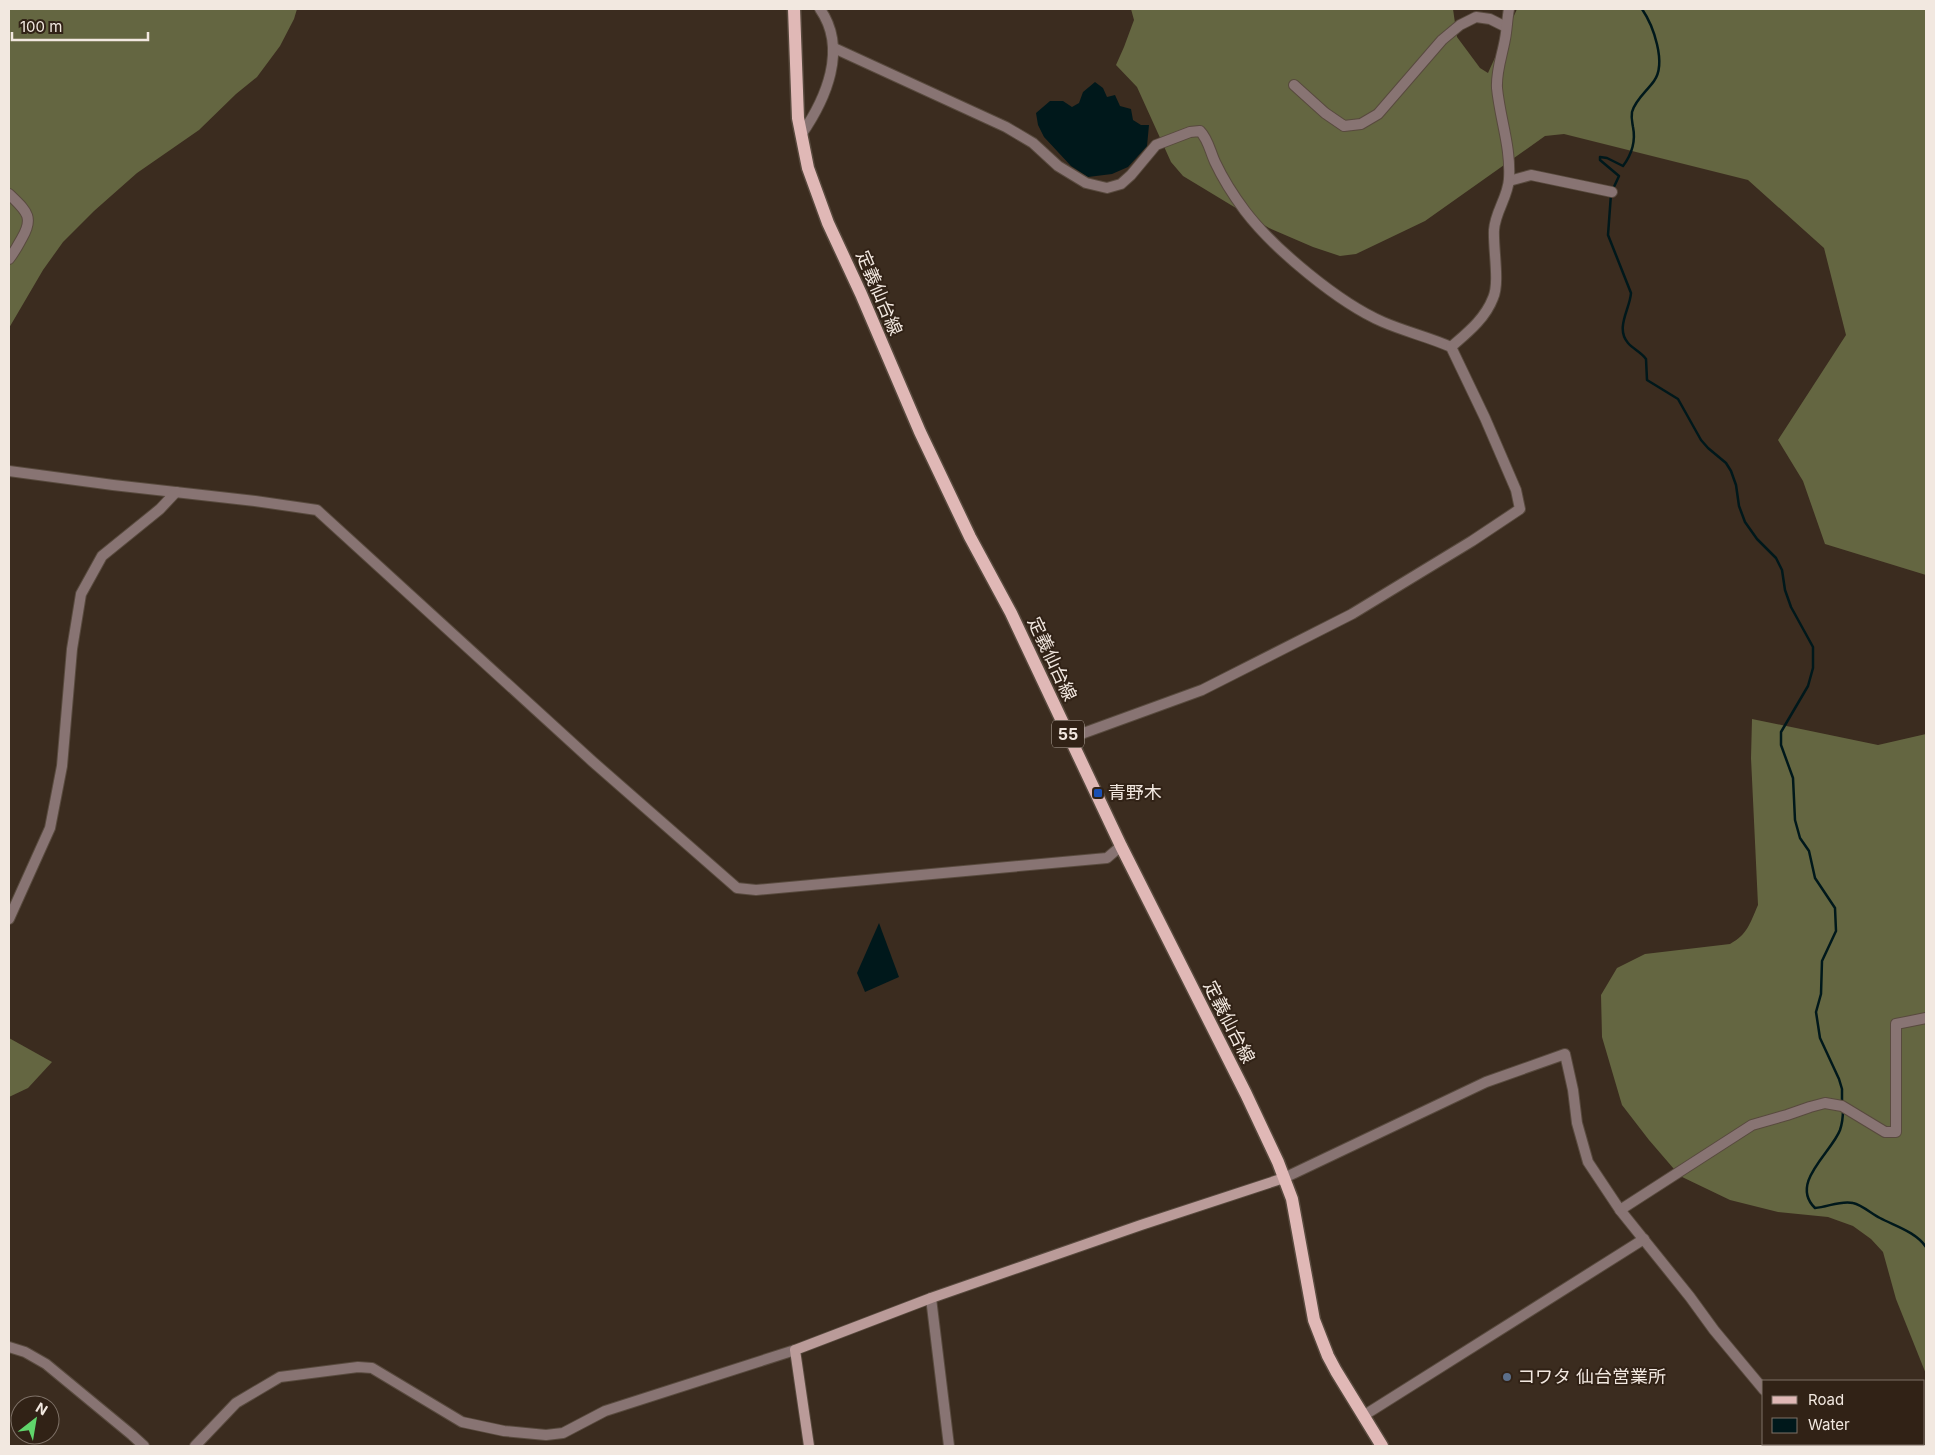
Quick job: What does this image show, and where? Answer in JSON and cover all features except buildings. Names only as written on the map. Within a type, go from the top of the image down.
[{"type":"main road","name":"定義仙台線","points":[[794,9],[797,108],[801,135],[808,168],[828,222],[920,432],[970,537],[1011,613],[1120,846],[1246,1094],[1278,1162],[1292,1199],[1314,1320],[1328,1356],[1382,1446]]},
{"type":"street","points":[[801,135],[823,98],[834,48],[830,29],[820,9]]},
{"type":"street","points":[[1451,347],[1478,323],[1486,313],[1494,297],[1496,273],[1493,247],[1494,224],[1505,199],[1509,181],[1506,132],[1497,90],[1497,76],[1509,9]]},
{"type":"street","points":[[1294,85],[1325,113],[1344,126],[1361,124],[1378,114],[1442,40],[1460,25],[1476,17],[1490,19],[1506,27]]},
{"type":"street","points":[[834,48],[1006,127],[1033,143],[1058,166],[1086,183],[1107,188],[1121,184],[1156,145],[1190,132],[1200,131],[1228,186],[1245,211],[1276,245],[1347,302],[1382,322],[1451,347],[1485,418],[1516,490],[1520,509],[1472,541],[1334,623],[1202,690],[1070,738]]},
{"type":"street","points":[[1509,181],[1531,175],[1612,192]]},
{"type":"street","points":[[9,194],[24,210],[28,217],[29,227],[9,259]]},
{"type":"street","points":[[9,471],[317,510],[592,761],[737,888],[756,890],[1107,858],[1120,846]]},
{"type":"street","points":[[9,919],[50,828],[62,766],[72,649],[81,594],[102,556],[160,509],[176,492]]},
{"type":"street","points":[[1620,1210],[1752,1125],[1787,1116],[1810,1106],[1825,1103],[1842,1106],[1885,1132],[1896,1132],[1896,1024],[1926,1018]]},
{"type":"street","points":[[195,1446],[236,1403],[280,1377],[358,1367],[372,1368],[462,1422],[504,1432],[546,1435],[563,1433],[605,1410],[795,1350],[931,1298],[1141,1225],[1284,1178],[1486,1082],[1565,1054],[1573,1090],[1577,1124],[1588,1162],[1620,1210],[1714,1330],[1762,1388]]},
{"type":"street","points":[[1363,1416],[1644,1240]]},
{"type":"street","points":[[931,1298],[949,1446]]},
{"type":"street","points":[[9,1347],[25,1352],[46,1364],[144,1446]]},
{"type":"street","points":[[795,1350],[810,1446]]},
{"type":"green space","points":[[9,9],[297,9],[280,46],[257,77],[236,94],[199,130],[137,173],[94,211],[63,242],[43,270],[9,328]]},
{"type":"green space","points":[[1131,9],[1453,9],[1457,37],[1480,68],[1488,73],[1517,9],[1926,9],[1926,575],[1825,544],[1803,481],[1778,440],[1846,335],[1824,248],[1748,180],[1564,134],[1545,136],[1425,221],[1356,254],[1340,256],[1313,247],[1269,228],[1183,176],[1171,162],[1137,87],[1116,65],[1134,20]]},
{"type":"green space","points":[[1752,719],[1878,745],[1926,734],[1926,1374],[1896,1299],[1883,1252],[1871,1239],[1853,1226],[1828,1217],[1778,1212],[1730,1200],[1680,1176],[1622,1105],[1602,1037],[1601,995],[1617,968],[1645,954],[1730,944],[1745,932],[1750,923],[1758,905],[1751,758]]},
{"type":"green space","points":[[9,1038],[52,1062],[28,1088],[9,1097]]},
{"type":"water","points":[[1095,82],[1103,88],[1107,97],[1115,95],[1120,106],[1131,109],[1133,120],[1141,125],[1149,125],[1147,146],[1128,167],[1112,174],[1088,177],[1071,166],[1044,137],[1038,125],[1036,113],[1050,101],[1063,101],[1072,107],[1079,103],[1083,92]]},
{"type":"water","points":[[879,923],[899,977],[865,992],[857,973]]},
{"type":"waterway","points":[[1613,189],[1619,176],[1600,160],[1600,157],[1607,158],[1623,166],[1634,143],[1632,112],[1638,100],[1654,81],[1658,73],[1659,55],[1657,44],[1642,9]]},
{"type":"waterway","points":[[1611,194],[1608,235],[1631,293],[1624,318],[1624,337],[1646,359],[1647,380],[1678,399],[1701,440],[1726,463],[1731,471],[1736,485],[1739,506],[1745,522],[1757,539],[1776,558],[1782,570],[1785,590],[1791,607],[1813,647],[1813,668],[1808,686],[1781,732],[1781,745],[1793,778],[1795,820],[1800,838],[1809,851],[1815,878],[1835,908],[1836,931],[1822,961],[1821,994],[1816,1012],[1820,1038],[1842,1089],[1842,1102]]},
{"type":"waterway","points":[[1843,1110],[1840,1130],[1836,1139],[1809,1178],[1808,1198],[1815,1208],[1844,1202],[1856,1204],[1911,1233],[1926,1247]]},
{"type":"place","name":"青野木","points":[[1098,793]]},
{"type":"place","name":"コワタ 仙台営業所","points":[[1507,1377]]}]
